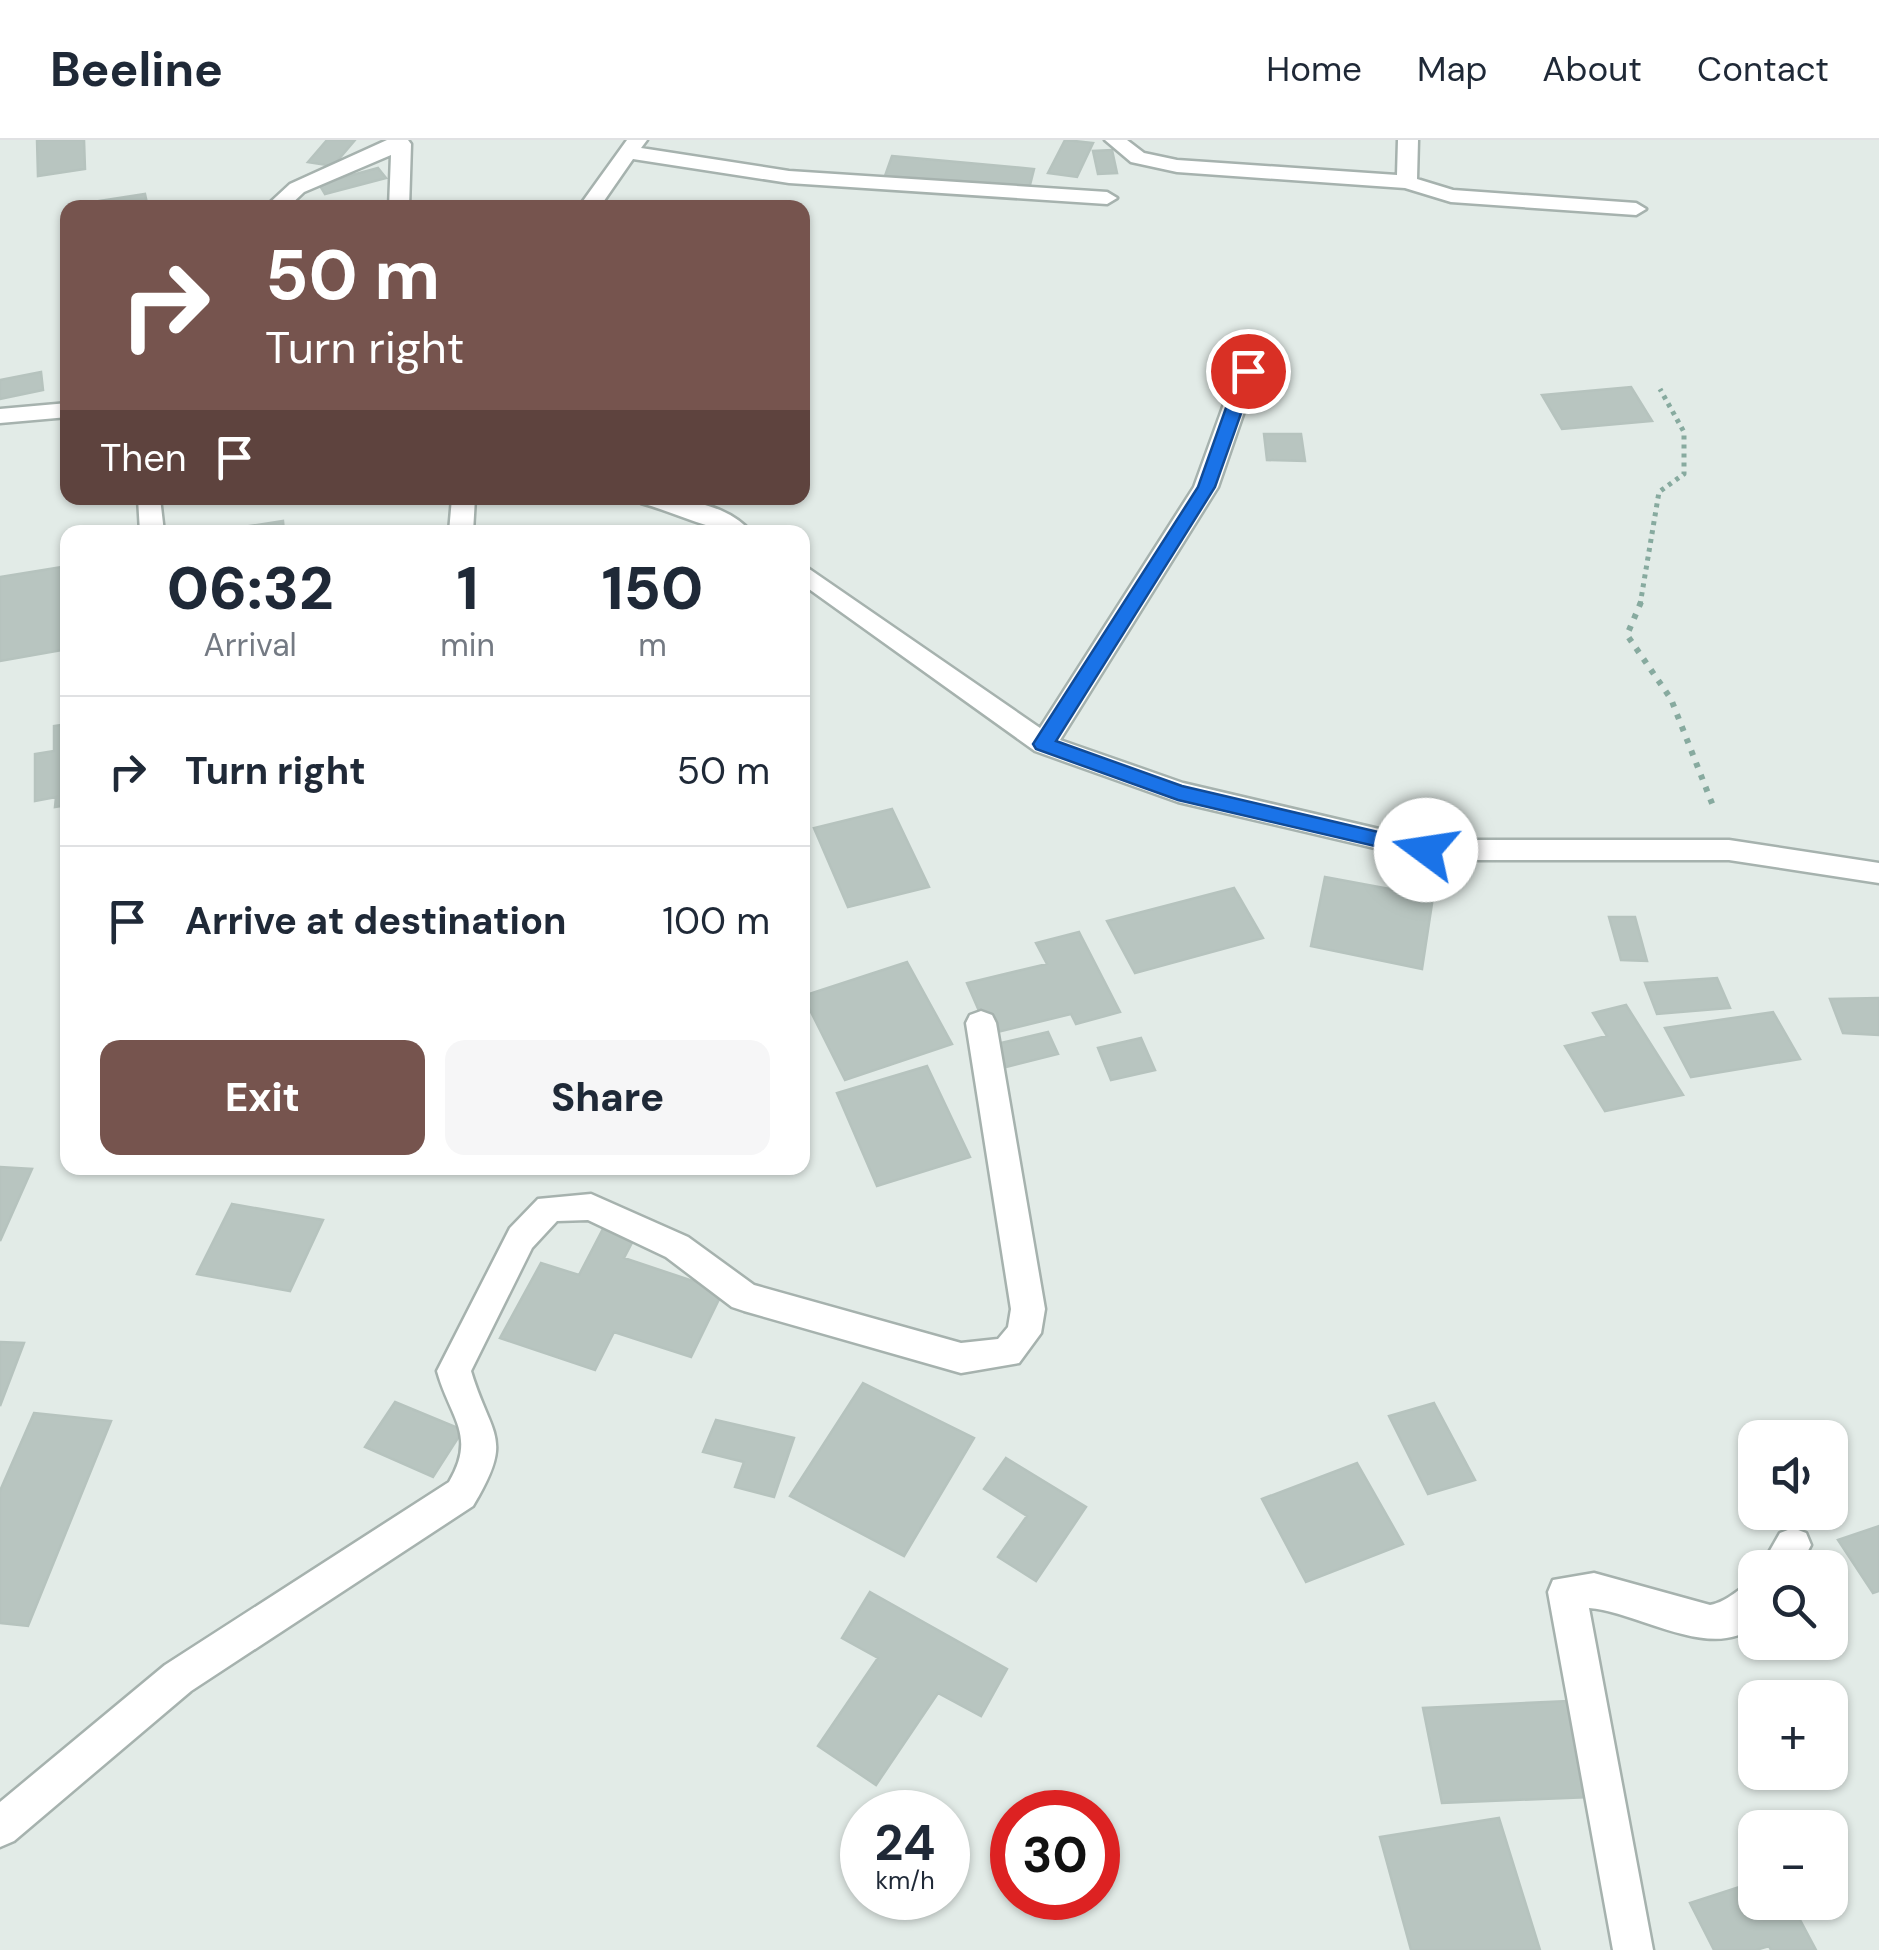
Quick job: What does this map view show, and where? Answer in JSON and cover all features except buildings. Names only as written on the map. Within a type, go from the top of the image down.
[{"type":"street","points":[[1115,140],[1138,158],[1176,166],[1407,182],[1451,196],[1636,208]]},
{"type":"street","points":[[1407,182],[1408,140]]},
{"type":"street","points":[[284,200],[298,188],[399,142],[399,200]]},
{"type":"street","points":[[594,200],[631,146],[788,177],[1107,198]]},
{"type":"street","points":[[1044,744],[1206,487],[1248,371]]},
{"type":"street","points":[[0,416],[60,409]]},
{"type":"street","points":[[676,505],[725,525]]},
{"type":"street","points":[[810,578],[1044,744],[1178,792],[1426,850],[1728,850],[1879,872]]},
{"type":"street","points":[[0,1826],[178,1678],[461,1494],[481,1464],[483,1432],[459,1394],[454,1371],[521,1238],[549,1208],[590,1207],[677,1247],[744,1297],[960,1358],[1006,1353],[1024,1333],[1028,1309],[981,1023]]},
{"type":"street","points":[[1633,1950],[1566,1592],[1594,1590],[1710,1623],[1738,1616]]},
{"type":"path","points":[[1660,389],[1684,432],[1684,474],[1659,492],[1641,603],[1627,635],[1671,700],[1728,850]]},
{"type":"route","points":[[1248,371],[1206,487],[1044,744],[1178,792],[1426,850]]}]
